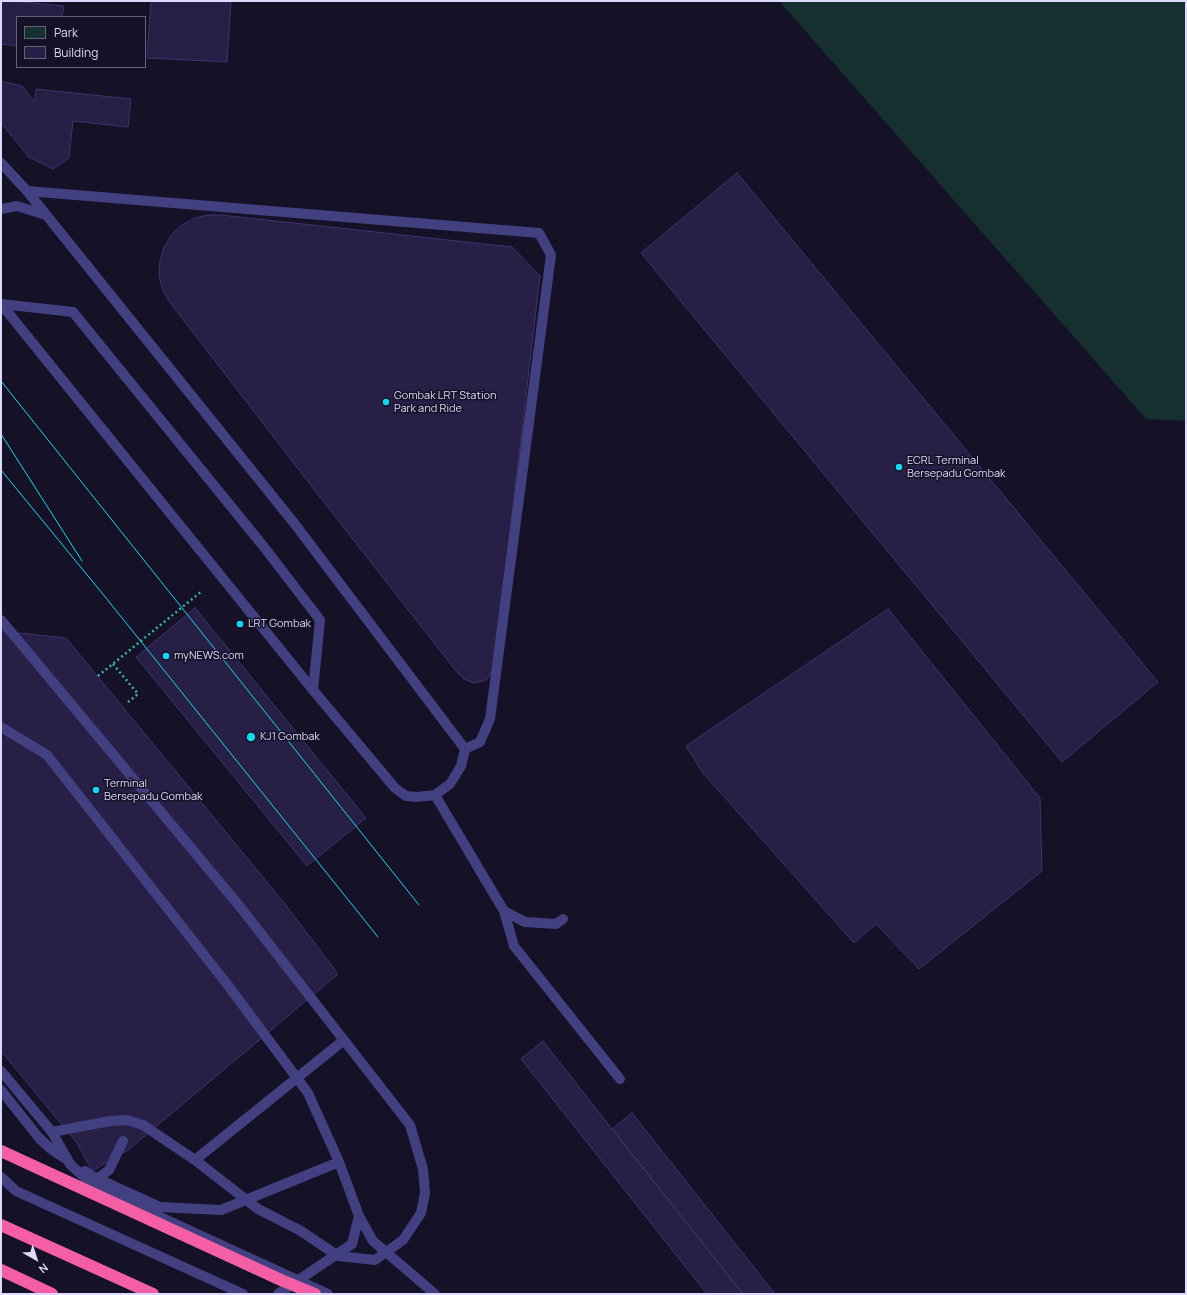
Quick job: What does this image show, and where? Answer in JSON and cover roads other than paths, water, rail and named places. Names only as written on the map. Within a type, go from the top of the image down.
[{"type":"highway","points":[[1,1151],[281,1280],[314,1291]]},
{"type":"highway","points":[[1,1225],[152,1294]]},
{"type":"highway","points":[[1,1270],[52,1294]]},
{"type":"lane","points":[[1,163],[27,191],[294,523],[465,749]]},
{"type":"lane","points":[[27,191],[539,233],[551,255],[490,719],[480,742],[465,749]]},
{"type":"lane","points":[[1,209],[17,206],[46,215]]},
{"type":"lane","points":[[1,304],[313,690],[395,788],[406,796],[418,797],[434,795],[450,784],[461,766],[465,749]]},
{"type":"lane","points":[[1,304],[73,312],[259,540],[320,620],[313,690]]},
{"type":"lane","points":[[1,620],[241,908],[410,1125],[422,1169],[425,1194],[421,1213],[403,1240],[374,1260],[338,1256],[301,1231],[258,1209],[195,1160],[143,1126],[127,1120],[110,1121],[52,1132]]},
{"type":"lane","points":[[1,727],[47,755],[222,978],[308,1094],[339,1162],[359,1216],[373,1241],[435,1294]]},
{"type":"lane","points":[[434,795],[504,911],[514,946],[620,1079]]},
{"type":"lane","points":[[504,911],[525,922],[556,924],[563,919]]},
{"type":"lane","points":[[195,1160],[344,1040]]},
{"type":"lane","points":[[1,1071],[52,1132],[70,1164],[89,1182],[134,1205],[285,1274],[314,1291],[328,1294]]},
{"type":"lane","points":[[1,1090],[39,1138],[51,1149],[92,1176],[160,1207],[221,1210],[339,1162]]},
{"type":"lane","points":[[77,1185],[90,1185],[109,1170],[123,1141]]},
{"type":"lane","points":[[1,1177],[16,1191],[243,1294]]},
{"type":"lane","points":[[278,1294],[352,1244],[359,1216]]},
{"type":"tram line","points":[[1,381],[419,905]]},
{"type":"tram line","points":[[1,434],[82,561]]},
{"type":"tram line","points":[[1,470],[102,593],[378,937]]},
{"type":"place","name":"Gombak LRT Station Park and Ride","points":[[386,402]]},
{"type":"place","name":"ECRL Terminal Bersepadu Gombak","points":[[899,467]]},
{"type":"place","name":"LRT Gombak","points":[[240,624]]},
{"type":"place","name":"myNEWS.com","points":[[166,656]]},
{"type":"place","name":"KJ1 Gombak","points":[[251,737]]},
{"type":"place","name":"Terminal Bersepadu Gombak","points":[[96,790]]}]
